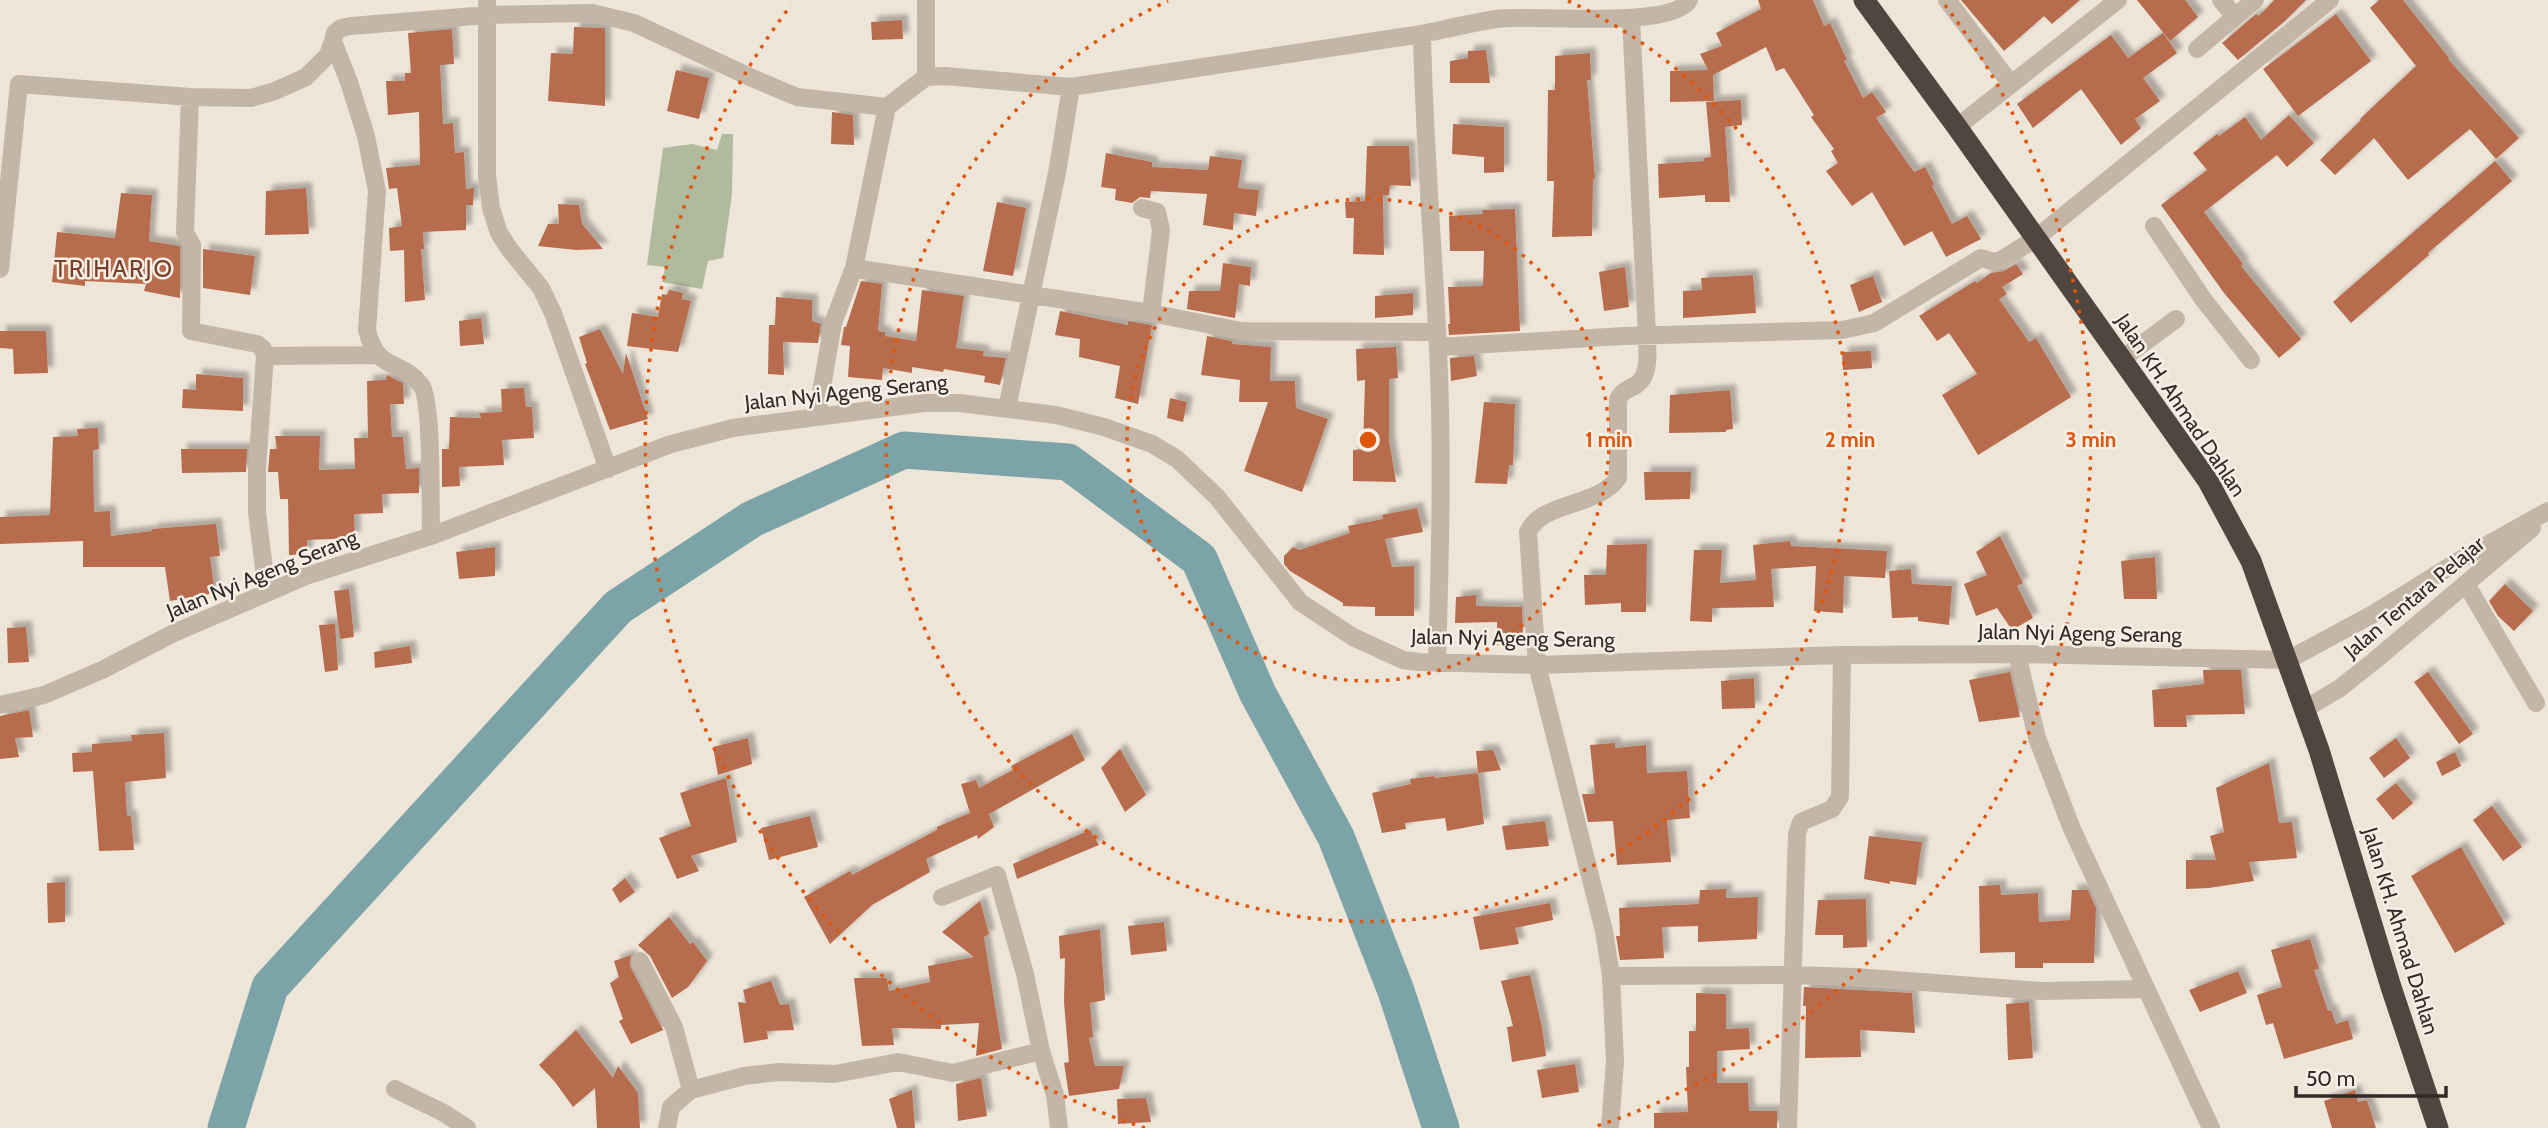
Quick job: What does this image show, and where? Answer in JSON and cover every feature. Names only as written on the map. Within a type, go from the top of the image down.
[{"type":"highway","name":"Jalan KH. Ahmad Dahlan","points":[[1864,0],[2122,359],[2214,493],[2251,561],[2305,709],[2391,987],[2438,1128]]},
{"type":"street","points":[[926,0],[926,77]]},
{"type":"street","points":[[817,416],[833,323],[854,268],[887,107],[926,77],[945,76],[1071,87],[1422,34],[1497,19],[1632,19],[1683,7],[1689,0]]},
{"type":"street","points":[[1947,0],[2011,84]]},
{"type":"street","points":[[1957,127],[2118,0]]},
{"type":"street","points":[[2221,0],[2235,17]]},
{"type":"street","points":[[2197,49],[2255,0]]},
{"type":"street","points":[[854,268],[1151,313],[1241,331],[1437,340],[1858,328],[1874,323],[1981,258],[1994,262],[2001,260],[2035,239],[2330,0]]},
{"type":"street","points":[[0,269],[19,85],[190,97],[251,98],[306,77],[328,55],[335,33],[341,28],[487,7],[592,13],[634,23],[752,79],[797,97],[887,107]]},
{"type":"street","points":[[487,7],[487,175],[491,208],[499,233],[541,288],[608,469]]},
{"type":"street","points":[[1610,1128],[1615,1061],[1611,976],[1604,931],[1537,665],[1528,532],[1536,519],[1611,488],[1618,478],[1618,399],[1622,392],[1641,381],[1644,375],[1647,335],[1632,19]]},
{"type":"street","points":[[1422,34],[1423,103],[1437,340],[1441,523],[1437,663]]},
{"type":"street","points":[[333,41],[366,136],[377,191],[367,330],[376,355],[423,387],[428,419],[431,536]]},
{"type":"street","points":[[1007,408],[1057,173],[1071,87]]},
{"type":"street","points":[[190,97],[185,232],[192,245],[191,331],[257,344],[263,349],[265,356],[257,468],[257,512],[267,593]]},
{"type":"street","points":[[1142,208],[1157,212],[1161,230],[1151,313]]},
{"type":"street","points":[[2154,226],[2203,299],[2252,360]]},
{"type":"street","points":[[2122,359],[2203,299]]},
{"type":"street","points":[[265,356],[376,355]]},
{"type":"street","name":"Jalan Nyi Ageng Serang","points":[[0,705],[55,690],[102,670],[174,633],[306,576],[431,536],[671,444],[733,428],[924,403],[959,403],[1056,415],[1152,443],[1177,459],[1217,497],[1300,601],[1353,637],[1403,660],[1537,665],[1842,655],[2017,654],[2288,660]]},
{"type":"street","name":"Jalan Tentara Pelajar","points":[[2288,660],[2375,613],[2460,560],[2548,512]]},
{"type":"street","name":"Jalan Tentara Pelajar","points":[[2305,709],[2340,688],[2365,668],[2548,512]]},
{"type":"street","points":[[2466,584],[2536,703]]},
{"type":"street","points":[[2017,654],[2037,738],[2073,829],[2211,1128]]},
{"type":"street","points":[[1788,1128],[1797,834],[1801,822],[1832,809],[1840,797],[1842,655]]},
{"type":"street","points":[[942,897],[997,875],[1025,974],[1041,1051],[1055,1096],[1059,1128]]},
{"type":"street","points":[[639,961],[674,1027],[691,1090]]},
{"type":"street","points":[[1611,976],[1793,975],[2041,991],[2145,989]]},
{"type":"street","points":[[667,1128],[671,1107],[691,1090],[744,1076],[779,1072],[835,1074],[898,1062],[953,1073],[1041,1051]]},
{"type":"street","points":[[395,1088],[467,1128]]},
{"type":"green space","points":[[722,134],[733,134],[732,194],[723,258],[708,261],[702,289],[662,282],[665,267],[647,265],[663,148],[692,144],[717,150]]},
{"type":"building","points":[[1758,0],[1813,0],[1824,26],[1830,23],[1847,60],[1844,61],[1863,98],[1872,92],[1886,112],[1876,118],[1914,172],[1925,167],[1952,224],[1967,216],[1981,239],[1946,257],[1932,231],[1904,246],[1872,192],[1852,206],[1826,171],[1838,163],[1831,151],[1834,149],[1811,117],[1814,115],[1784,68],[1776,71],[1766,47],[1713,75],[1714,101],[1670,102],[1670,71],[1708,70],[1700,54],[1722,46],[1716,33],[1761,9]]},
{"type":"building","points":[[1961,0],[2080,0],[2052,24],[2044,16],[2004,51]]},
{"type":"building","points":[[2137,0],[2185,0],[2198,17],[2170,41]]},
{"type":"building","points":[[2274,0],[2306,0],[2238,60],[2222,43],[2256,14],[2259,16]]},
{"type":"building","points":[[2379,0],[2403,0],[2448,59],[2519,138],[2496,159],[2470,129],[2408,180],[2374,138],[2335,175],[2320,160],[2416,66],[2370,8]]},
{"type":"building","points":[[2336,14],[2371,61],[2298,116],[2263,69]]},
{"type":"building","points":[[902,20],[903,39],[872,40],[871,22]]},
{"type":"building","points":[[574,27],[605,28],[605,106],[548,101],[551,53],[573,54]]},
{"type":"building","points":[[452,29],[454,64],[440,65],[443,124],[453,123],[455,153],[464,152],[466,189],[474,188],[473,205],[466,205],[466,230],[423,232],[424,249],[421,249],[425,300],[405,302],[404,250],[390,251],[389,228],[402,226],[397,188],[389,189],[386,168],[420,165],[419,112],[388,115],[386,81],[405,81],[405,73],[411,73],[408,33]]},
{"type":"building","points":[[2163,33],[2177,53],[2143,78],[2160,101],[2135,119],[2141,128],[2121,145],[2081,89],[2033,128],[2017,104],[2111,35],[2128,58]]},
{"type":"building","points":[[1486,50],[1490,83],[1450,83],[1450,61],[1468,58],[1468,51]]},
{"type":"building","points":[[1590,53],[1591,80],[1587,80],[1595,179],[1592,236],[1552,237],[1554,181],[1547,181],[1548,90],[1555,90],[1555,56]]},
{"type":"building","points":[[676,70],[709,78],[699,119],[667,111]]},
{"type":"building","points":[[1741,100],[1742,125],[1725,127],[1730,202],[1705,202],[1705,195],[1659,198],[1658,164],[1704,161],[1704,158],[1711,157],[1706,102]]},
{"type":"building","points":[[832,112],[853,115],[854,145],[831,144]]},
{"type":"building","points":[[2289,115],[2314,143],[2287,167],[2277,155],[2204,212],[2243,264],[2241,266],[2301,339],[2279,358],[2224,293],[2161,205],[2207,170],[2193,153],[2217,134],[2219,136],[2245,117],[2261,140]]},
{"type":"building","points":[[1453,124],[1504,127],[1504,172],[1484,173],[1484,157],[1452,154]]},
{"type":"building","points":[[1367,146],[1409,146],[1411,186],[1390,185],[1389,195],[1383,195],[1384,255],[1353,254],[1354,218],[1346,218],[1345,202],[1365,201]]},
{"type":"building","points":[[1106,153],[1152,162],[1152,167],[1208,170],[1210,156],[1242,160],[1238,188],[1259,190],[1256,216],[1234,213],[1233,230],[1203,225],[1207,194],[1151,191],[1150,198],[1140,197],[1132,203],[1115,200],[1116,189],[1101,187]]},
{"type":"building","points":[[2495,161],[2512,181],[2351,323],[2333,302]]},
{"type":"building","points":[[306,188],[309,234],[265,235],[266,191]]},
{"type":"building","points":[[121,193],[152,195],[149,241],[180,246],[180,298],[144,291],[146,284],[85,281],[85,286],[52,282],[57,232],[115,238]]},
{"type":"building","points":[[997,202],[1026,208],[1013,276],[983,271]]},
{"type":"building","points":[[558,204],[579,205],[582,224],[603,249],[576,250],[538,246],[548,224],[559,224]]},
{"type":"building","points":[[1515,209],[1520,331],[1449,335],[1448,287],[1483,286],[1484,251],[1450,251],[1449,216],[1483,214],[1482,210]]},
{"type":"building","points":[[203,249],[255,256],[250,295],[203,288]]},
{"type":"building","points":[[1223,263],[1251,267],[1250,286],[1239,284],[1235,318],[1187,309],[1189,291],[1220,291]]},
{"type":"building","points":[[2016,264],[2023,274],[2002,287],[2007,294],[1999,299],[2029,342],[2036,338],[2071,397],[1978,455],[1942,395],[1977,374],[1949,333],[1937,341],[1919,316],[1975,281],[1977,283],[1991,273],[2004,271]]},
{"type":"building","points":[[1625,267],[1629,307],[1604,311],[1599,272]]},
{"type":"building","points":[[1753,275],[1756,313],[1683,318],[1683,291],[1702,290],[1701,278]]},
{"type":"building","points":[[1873,276],[1882,302],[1859,312],[1850,285]]},
{"type":"building","points":[[861,281],[882,284],[878,331],[885,332],[885,336],[916,341],[922,290],[964,296],[956,348],[984,351],[983,356],[1006,358],[1000,385],[984,382],[985,376],[912,367],[912,373],[883,368],[882,380],[848,377],[850,346],[841,345],[844,327]]},
{"type":"building","points":[[669,290],[683,293],[682,299],[691,301],[678,352],[627,346],[632,313],[658,317],[662,294],[667,295]]},
{"type":"building","points":[[1413,293],[1413,315],[1375,318],[1375,296]]},
{"type":"building","points":[[776,297],[812,300],[812,321],[821,324],[818,343],[783,342],[784,375],[768,374],[769,325],[775,325]]},
{"type":"building","points":[[1060,311],[1128,325],[1128,321],[1152,325],[1138,404],[1115,398],[1120,366],[1079,357],[1080,339],[1055,335]]},
{"type":"building","points":[[481,318],[484,344],[460,346],[459,321]]},
{"type":"building","points":[[600,329],[623,374],[626,353],[648,419],[610,430],[585,364],[587,363],[579,337]]},
{"type":"building","points":[[0,331],[46,331],[48,373],[14,374],[13,349],[0,348]]},
{"type":"building","points":[[1207,336],[1232,341],[1232,344],[1271,347],[1270,381],[1295,381],[1296,408],[1328,419],[1302,492],[1244,471],[1268,402],[1239,402],[1240,380],[1201,375]]},
{"type":"building","points":[[1396,347],[1398,378],[1389,379],[1389,440],[1396,482],[1353,481],[1353,450],[1363,449],[1365,380],[1357,381],[1356,349]]},
{"type":"building","points":[[1871,351],[1872,368],[1843,370],[1842,352]]},
{"type":"building","points":[[1474,356],[1477,376],[1451,381],[1450,358]]},
{"type":"building","points":[[196,374],[243,378],[243,411],[182,408],[183,389],[196,390]]},
{"type":"building","points":[[387,375],[403,383],[404,404],[390,404],[392,437],[403,437],[406,469],[419,468],[419,493],[382,494],[383,513],[354,514],[355,538],[307,540],[307,554],[289,555],[288,499],[280,499],[278,472],[268,472],[270,449],[277,449],[275,436],[320,436],[319,470],[355,469],[354,438],[368,438],[367,381],[386,380]]},
{"type":"building","points":[[524,388],[526,407],[532,407],[534,438],[502,440],[504,465],[459,467],[460,486],[442,487],[442,449],[449,449],[450,417],[481,418],[479,413],[502,412],[501,389]]},
{"type":"building","points":[[1730,390],[1733,429],[1726,432],[1669,433],[1670,395]]},
{"type":"building","points":[[1170,398],[1187,402],[1183,422],[1167,418]]},
{"type":"building","points":[[1484,402],[1515,404],[1513,465],[1509,465],[1507,484],[1475,483]]},
{"type":"building","points":[[98,428],[99,449],[93,450],[94,512],[110,511],[111,536],[152,529],[216,524],[220,556],[210,557],[215,593],[170,601],[165,567],[83,567],[83,541],[0,544],[0,517],[50,515],[53,437],[78,436],[77,429]]},
{"type":"building","points":[[181,449],[247,449],[246,472],[182,473]]},
{"type":"building","points":[[1644,472],[1691,472],[1690,499],[1645,500]]},
{"type":"building","points":[[1417,508],[1423,532],[1385,539],[1392,567],[1414,566],[1414,616],[1375,616],[1375,607],[1343,606],[1343,603],[1290,571],[1284,564],[1284,556],[1293,547],[1299,550],[1350,533],[1348,526]]},
{"type":"building","points":[[2000,536],[2023,583],[2017,586],[2033,618],[2012,630],[1997,608],[1976,616],[1964,584],[1987,575],[1976,552]]},
{"type":"building","points":[[1790,541],[1791,546],[1887,551],[1885,578],[1844,576],[1843,613],[1814,611],[1816,566],[1771,569],[1774,607],[1712,608],[1712,622],[1690,621],[1694,550],[1722,550],[1720,583],[1756,580],[1753,545]]},
{"type":"building","points":[[1647,544],[1646,612],[1621,612],[1621,603],[1585,605],[1584,575],[1606,575],[1607,545]]},
{"type":"building","points":[[495,547],[495,576],[459,579],[456,552]]},
{"type":"building","points":[[2155,557],[2157,599],[2124,599],[2121,561]]},
{"type":"building","points":[[1911,569],[1912,584],[1952,586],[1949,625],[1918,621],[1918,617],[1892,618],[1889,571]]},
{"type":"building","points":[[2505,584],[2533,611],[2514,631],[2498,616],[2489,601]]},
{"type":"building","points":[[349,589],[354,637],[340,639],[334,591]]},
{"type":"building","points":[[1476,595],[1476,606],[1522,607],[1523,633],[1497,633],[1497,622],[1455,623],[1456,597]]},
{"type":"building","points":[[335,624],[338,670],[325,672],[319,625]]},
{"type":"building","points":[[26,627],[29,662],[8,663],[7,628]]},
{"type":"building","points":[[410,646],[412,663],[375,668],[374,652]]},
{"type":"building","points":[[2203,670],[2241,670],[2245,714],[2186,715],[2187,727],[2154,727],[2152,690],[2204,684]]},
{"type":"building","points":[[2010,672],[2020,717],[1979,722],[1969,680]]},
{"type":"building","points":[[2428,672],[2473,734],[2459,744],[2414,682]]},
{"type":"building","points":[[1754,678],[1755,708],[1722,709],[1721,681]]},
{"type":"building","points":[[29,710],[33,737],[15,738],[19,757],[0,759],[0,716]]},
{"type":"building","points":[[164,733],[166,778],[125,782],[127,816],[131,816],[134,850],[99,851],[93,771],[73,772],[72,753],[92,752],[92,744],[132,741],[131,735]]},
{"type":"building","points":[[1072,734],[1085,760],[989,814],[994,827],[978,839],[977,835],[926,859],[930,872],[872,905],[830,944],[804,897],[850,871],[852,875],[937,830],[937,827],[970,813],[961,784],[976,780],[979,788],[1013,770],[1011,766]]},
{"type":"building","points":[[748,738],[752,764],[718,775],[713,747]]},
{"type":"building","points":[[2396,738],[2410,758],[2384,778],[2369,758]]},
{"type":"building","points":[[1615,743],[1615,748],[1646,745],[1647,773],[1687,771],[1690,818],[1667,820],[1671,862],[1617,865],[1613,821],[1588,822],[1582,794],[1595,794],[1590,745]]},
{"type":"building","points":[[1120,749],[1146,795],[1125,812],[1101,768]]},
{"type":"building","points":[[1493,750],[1501,770],[1478,773],[1476,751]]},
{"type":"building","points":[[2455,752],[2461,766],[2442,776],[2436,762]]},
{"type":"building","points":[[2269,763],[2279,823],[2292,822],[2297,858],[2249,862],[2254,881],[2186,889],[2186,860],[2216,860],[2210,836],[2224,832],[2216,788]]},
{"type":"building","points":[[1478,773],[1484,824],[1447,831],[1445,818],[1405,823],[1406,829],[1382,833],[1372,793],[1411,784],[1410,779]]},
{"type":"building","points":[[726,778],[737,842],[691,856],[699,871],[677,879],[659,838],[691,826],[680,793]]},
{"type":"building","points":[[2396,783],[2413,803],[2393,820],[2376,799]]},
{"type":"building","points":[[2492,806],[2522,847],[2503,861],[2473,820]]},
{"type":"building","points":[[810,816],[818,847],[769,860],[761,828]]},
{"type":"building","points":[[1545,821],[1549,846],[1506,850],[1502,826]]},
{"type":"building","points":[[1090,830],[1099,845],[1017,879],[1013,864]]},
{"type":"building","points":[[1869,836],[1922,842],[1916,885],[1864,879]]},
{"type":"building","points":[[2461,847],[2505,924],[2455,953],[2411,876]]},
{"type":"building","points":[[625,878],[635,892],[620,903],[612,889]]},
{"type":"building","points":[[65,882],[65,922],[48,923],[47,883]]},
{"type":"building","points":[[2000,885],[2001,895],[2038,893],[2039,922],[2070,920],[2072,890],[2088,890],[2096,908],[2094,963],[2043,963],[2043,968],[2015,968],[2015,952],[1980,953],[1979,886]]},
{"type":"building","points":[[1726,889],[1726,898],[1758,897],[1757,939],[1698,942],[1698,926],[1662,927],[1664,958],[1620,960],[1616,936],[1620,936],[1619,908],[1699,904],[1700,890]]},
{"type":"building","points":[[1866,899],[1867,947],[1843,948],[1843,935],[1815,935],[1818,900]]},
{"type":"building","points":[[980,901],[989,934],[984,937],[1002,1049],[976,1056],[979,1023],[941,1025],[941,1029],[892,1028],[894,1045],[862,1046],[854,978],[887,978],[889,991],[930,982],[928,966],[974,957],[942,932]]},
{"type":"building","points":[[1550,903],[1553,920],[1515,928],[1519,944],[1480,950],[1473,917]]},
{"type":"building","points":[[669,917],[707,961],[688,987],[672,998],[650,956],[638,945]]},
{"type":"building","points":[[1164,922],[1167,951],[1131,955],[1128,926]]},
{"type":"building","points":[[1100,929],[1105,1000],[1090,1003],[1093,1037],[1089,1038],[1095,1066],[1124,1066],[1119,1089],[1069,1096],[1064,1063],[1069,1062],[1064,1002],[1065,958],[1060,959],[1059,936]]},
{"type":"building","points":[[2310,939],[2319,969],[2314,970],[2328,1011],[2331,1010],[2336,1024],[2348,1020],[2353,1039],[2284,1059],[2273,1023],[2266,1025],[2257,995],[2282,987],[2271,950]]},
{"type":"building","points":[[631,955],[630,966],[663,1030],[631,1044],[619,1021],[623,1019],[610,983],[619,977],[614,961]]},
{"type":"building","points":[[2238,971],[2247,993],[2200,1012],[2189,990]]},
{"type":"building","points":[[1530,975],[1546,1056],[1512,1062],[1507,1027],[1513,1026],[1501,981]]},
{"type":"building","points":[[771,981],[780,1005],[789,1004],[794,1030],[767,1031],[768,1039],[744,1043],[738,1002],[746,1003],[743,990]]},
{"type":"building","points":[[1804,987],[1912,993],[1915,1033],[1860,1030],[1861,1057],[1805,1058]]},
{"type":"building","points":[[1696,993],[1726,994],[1726,1029],[1749,1028],[1750,1049],[1717,1051],[1717,1083],[1748,1083],[1749,1111],[1777,1111],[1777,1128],[1654,1128],[1654,1113],[1688,1112],[1686,1067],[1689,1067],[1689,1031],[1696,1031]]},
{"type":"building","points":[[2029,1002],[2033,1058],[2008,1060],[2006,1004]]},
{"type":"building","points":[[576,1030],[613,1078],[618,1066],[638,1093],[640,1128],[597,1128],[595,1088],[573,1107],[539,1065]]},
{"type":"building","points":[[1575,1064],[1579,1092],[1542,1098],[1537,1070]]},
{"type":"building","points":[[981,1078],[987,1116],[958,1121],[956,1084]]},
{"type":"building","points":[[912,1090],[915,1128],[897,1128],[889,1099]]},
{"type":"building","points":[[2355,1090],[2358,1102],[2367,1100],[2376,1128],[2332,1128],[2324,1101]]},
{"type":"building","points":[[1146,1098],[1151,1122],[1118,1124],[1117,1099]]},
{"type":"waterway","points":[[226,1128],[270,987],[618,607],[752,519],[904,450],[1068,462],[1199,559],[1258,694],[1336,837],[1396,991],[1441,1128]]},
{"type":"district","name":"TRIHARJO","points":[[114,268]]}]
